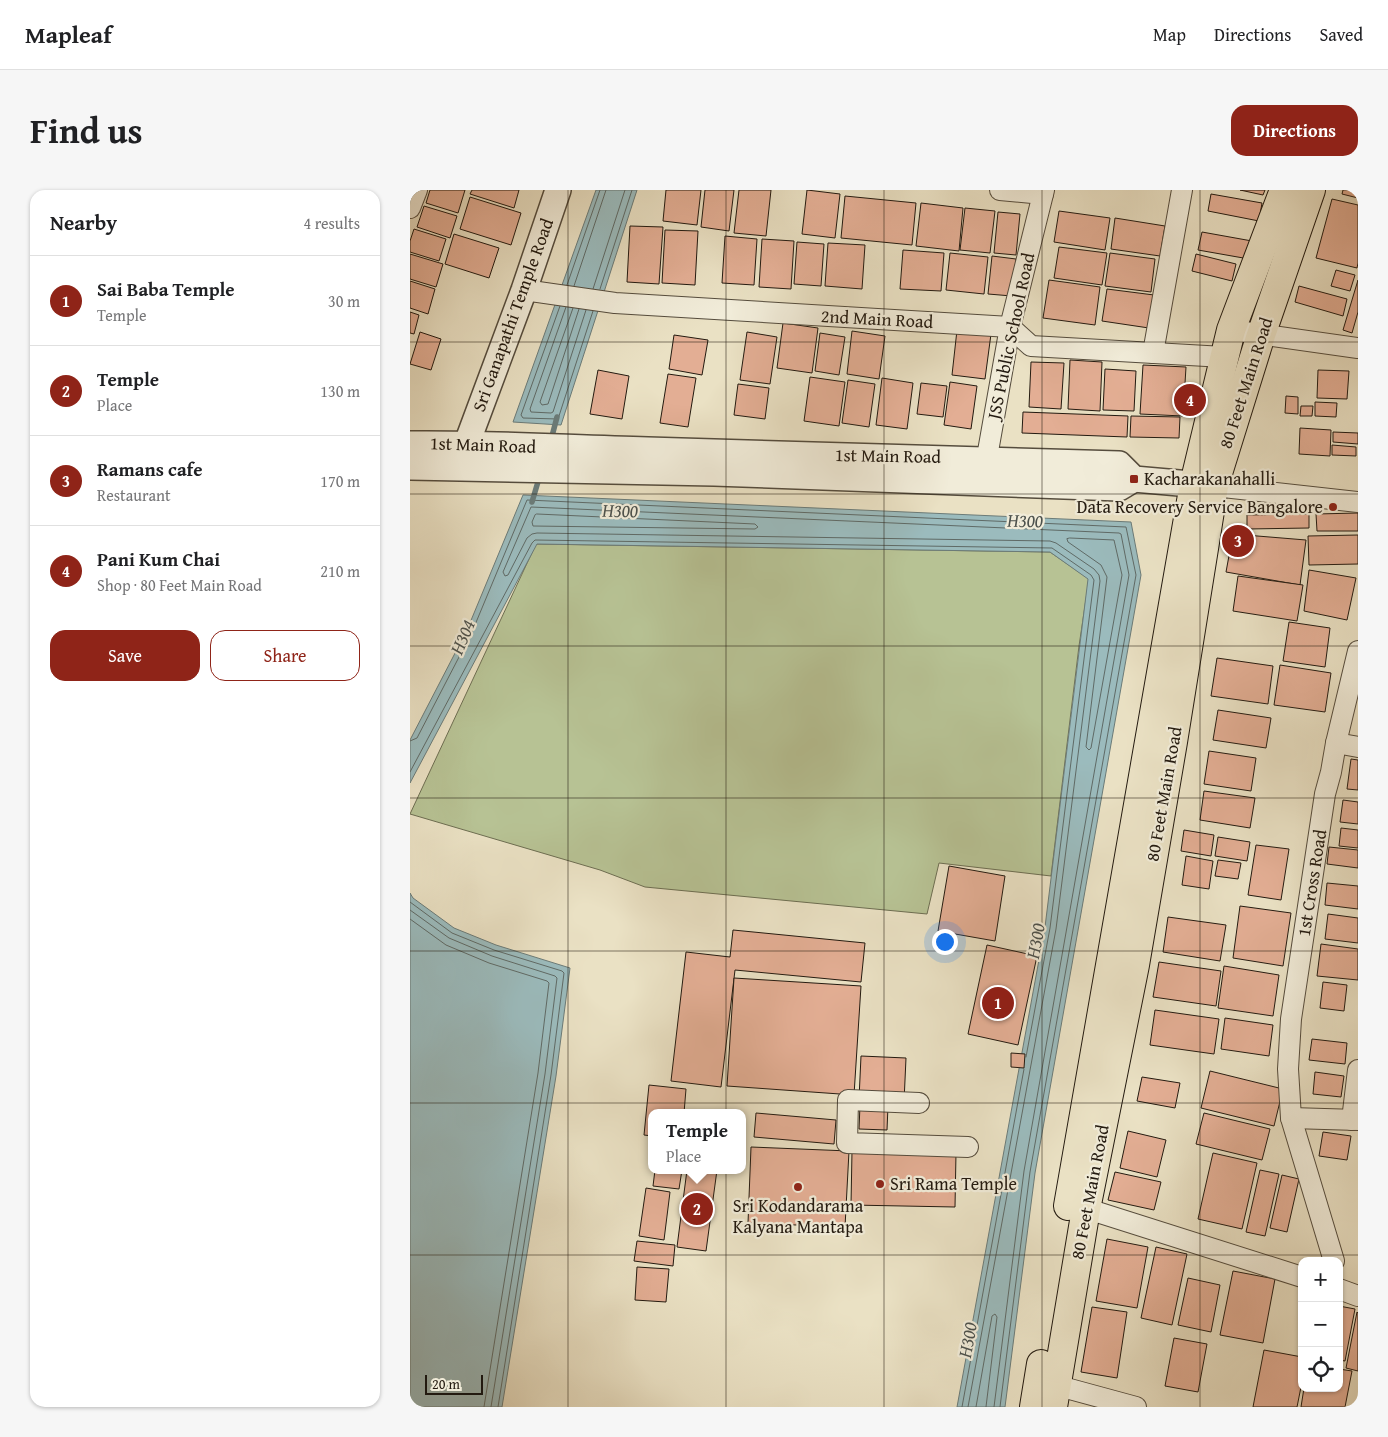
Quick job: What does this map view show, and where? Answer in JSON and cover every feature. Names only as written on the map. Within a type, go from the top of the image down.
[{"type":"main road","name":"80 Feet Main Road","points":[[1034,1407],[1049,1391],[1077,1206],[1204,485],[1224,357],[1231,330],[1284,190]]},
{"type":"main road","name":"80 Feet Main Road","points":[[1204,485],[1262,335],[1311,190]]},
{"type":"street","points":[[410,208],[417,190]]},
{"type":"street","name":"Sri Ganapathi Temple Road","points":[[460,468],[466,443],[524,290],[558,190]]},
{"type":"street","points":[[1000,190],[1044,192]]},
{"type":"street","points":[[1153,354],[1182,190]]},
{"type":"street","name":"JSS Public School Road","points":[[983,483],[1010,327],[1044,192]]},
{"type":"street","name":"2nd Main Road","points":[[524,290],[615,303],[1010,327]]},
{"type":"street","points":[[1010,327],[1031,346],[1224,357]]},
{"type":"street","points":[[1231,330],[1358,348]]},
{"type":"street","name":"1st Main Road","points":[[410,444],[466,443],[1119,464],[1134,479]]},
{"type":"street","points":[[410,468],[714,472],[1119,488],[1134,479],[1358,502]]},
{"type":"street","name":"1st Cross Road","points":[[1333,1257],[1291,1118],[1288,1069],[1291,1019],[1326,794],[1336,742],[1358,651]]},
{"type":"street","points":[[1336,742],[1358,747]]},
{"type":"street","points":[[1291,1118],[1355,1120],[1358,1070]]},
{"type":"street","points":[[919,1103],[848,1100],[847,1143],[968,1147]]},
{"type":"street","points":[[1077,1206],[1298,1276]]},
{"type":"street","points":[[1049,1391],[1136,1407]]},
{"type":"green space","points":[[536,544],[1050,552],[1089,579],[1051,876],[939,863],[927,914],[645,887],[600,870],[410,814]]},
{"type":"water","points":[[596,190],[637,190],[561,425],[513,422]]},
{"type":"water","points":[[523,495],[1131,522],[1141,575],[1035,1173],[1005,1407],[957,1407],[1045,927],[1088,579],[1050,552],[537,544],[410,783],[410,740],[467,630]]},
{"type":"water","points":[[410,893],[413,898],[454,928],[496,945],[570,968],[556,1076],[502,1407],[410,1407]]},
{"type":"building","points":[[430,190],[465,190],[458,213],[426,203]]},
{"type":"building","points":[[472,190],[519,190],[514,208],[470,194]]},
{"type":"building","points":[[666,190],[701,190],[697,225],[663,221]]},
{"type":"building","points":[[705,190],[734,190],[729,231],[701,227]]},
{"type":"building","points":[[739,190],[771,190],[766,236],[734,233]]},
{"type":"building","points":[[807,190],[840,194],[835,238],[802,234]]},
{"type":"building","points":[[1240,190],[1265,190],[1263,195]]},
{"type":"building","points":[[1343,190],[1358,190],[1358,198],[1342,194]]},
{"type":"building","points":[[1211,194],[1262,203],[1259,221],[1208,211]]},
{"type":"building","points":[[845,196],[916,203],[912,245],[841,238]]},
{"type":"building","points":[[470,197],[521,213],[511,245],[460,229]]},
{"type":"building","points":[[1332,199],[1358,205],[1357,268],[1316,258]]},
{"type":"building","points":[[921,203],[963,208],[959,251],[916,246]]},
{"type":"building","points":[[424,206],[457,216],[450,238],[417,227]]},
{"type":"building","points":[[965,208],[995,211],[990,253],[960,250]]},
{"type":"building","points":[[1059,211],[1110,218],[1105,250],[1054,242]]},
{"type":"building","points":[[998,212],[1020,214],[1016,255],[994,253]]},
{"type":"building","points":[[1115,218],[1165,226],[1160,256],[1111,249]]},
{"type":"building","points":[[630,226],[663,227],[659,284],[627,282]]},
{"type":"building","points":[[414,229],[446,239],[439,261],[410,252],[410,241]]},
{"type":"building","points":[[665,230],[698,231],[695,285],[662,283]]},
{"type":"building","points":[[1202,232],[1252,241],[1249,259],[1198,250]]},
{"type":"building","points":[[454,234],[499,248],[489,278],[445,264]]},
{"type":"building","points":[[725,236],[757,239],[754,285],[722,283]]},
{"type":"building","points":[[762,239],[794,241],[791,289],[759,287]]},
{"type":"building","points":[[797,242],[824,244],[821,286],[794,284]]},
{"type":"building","points":[[828,243],[865,245],[862,289],[825,286]]},
{"type":"building","points":[[1059,247],[1107,253],[1102,285],[1054,278]]},
{"type":"building","points":[[903,250],[944,253],[941,291],[900,289]]},
{"type":"building","points":[[950,253],[988,257],[984,294],[946,290]]},
{"type":"building","points":[[1110,253],[1155,259],[1151,292],[1105,286]]},
{"type":"building","points":[[410,254],[443,264],[436,287],[410,279]]},
{"type":"building","points":[[1196,254],[1236,264],[1232,281],[1192,271]]},
{"type":"building","points":[[992,256],[1016,259],[1012,296],[988,294]]},
{"type":"building","points":[[1336,270],[1355,275],[1350,291],[1331,286]]},
{"type":"building","points":[[1049,280],[1100,287],[1095,325],[1043,318]]},
{"type":"building","points":[[1358,280],[1358,312],[1352,333],[1343,330]]},
{"type":"building","points":[[410,281],[435,289],[428,314],[410,308]]},
{"type":"building","points":[[1299,286],[1347,299],[1343,316],[1295,302]]},
{"type":"building","points":[[1107,289],[1154,295],[1149,328],[1102,321]]},
{"type":"building","points":[[410,312],[419,315],[414,334],[410,333]]},
{"type":"building","points":[[783,323],[818,328],[812,373],[777,368]]},
{"type":"building","points":[[957,330],[991,334],[985,379],[952,375]]},
{"type":"building","points":[[852,331],[885,336],[879,379],[847,374]]},
{"type":"building","points":[[420,332],[441,339],[431,370],[410,364]]},
{"type":"building","points":[[747,332],[777,337],[770,384],[740,380]]},
{"type":"building","points":[[820,333],[845,337],[839,375],[815,371]]},
{"type":"building","points":[[674,335],[708,340],[702,375],[669,369]]},
{"type":"building","points":[[1070,360],[1102,362],[1100,411],[1068,409]]},
{"type":"building","points":[[1031,362],[1064,363],[1061,409],[1029,407]]},
{"type":"building","points":[[1143,365],[1186,367],[1183,416],[1140,414]]},
{"type":"building","points":[[1105,369],[1136,371],[1134,411],[1103,410]]},
{"type":"building","points":[[598,370],[629,376],[622,419],[590,414]]},
{"type":"building","points":[[1318,370],[1349,371],[1347,399],[1317,398]]},
{"type":"building","points":[[668,374],[696,378],[688,427],[660,423]]},
{"type":"building","points":[[810,377],[845,382],[839,426],[804,421]]},
{"type":"building","points":[[882,378],[913,383],[907,429],[876,425]]},
{"type":"building","points":[[848,380],[875,384],[869,427],[842,423]]},
{"type":"building","points":[[950,382],[977,386],[971,429],[944,425]]},
{"type":"building","points":[[921,383],[947,386],[943,417],[917,414]]},
{"type":"building","points":[[738,384],[769,388],[765,419],[734,415]]},
{"type":"building","points":[[1286,396],[1298,397],[1298,414],[1285,413]]},
{"type":"building","points":[[1315,402],[1337,403],[1336,417],[1315,416]]},
{"type":"building","points":[[1301,406],[1313,406],[1312,416],[1300,416]]},
{"type":"building","points":[[1023,412],[1128,416],[1127,437],[1022,433]]},
{"type":"building","points":[[1131,416],[1180,417],[1179,438],[1130,437]]},
{"type":"building","points":[[1300,428],[1331,430],[1330,456],[1299,454]]},
{"type":"building","points":[[1333,432],[1358,433],[1358,444],[1333,442]]},
{"type":"building","points":[[1332,445],[1356,447],[1356,456],[1332,455]]},
{"type":"building","points":[[1358,513],[1358,531],[1317,531],[1316,514]]},
{"type":"building","points":[[1309,514],[1309,528],[1247,529],[1247,515]]},
{"type":"building","points":[[1233,534],[1306,540],[1300,585],[1226,572]]},
{"type":"building","points":[[1358,535],[1358,564],[1309,565],[1308,536]]},
{"type":"building","points":[[1309,570],[1356,578],[1347,620],[1304,611]]},
{"type":"building","points":[[1238,576],[1303,585],[1297,621],[1233,611]]},
{"type":"building","points":[[1289,622],[1330,628],[1325,667],[1283,661]]},
{"type":"building","points":[[1217,658],[1273,666],[1268,704],[1211,696]]},
{"type":"building","points":[[1280,665],[1331,673],[1325,712],[1274,705]]},
{"type":"building","points":[[1218,710],[1271,718],[1266,748],[1213,740]]},
{"type":"building","points":[[1209,751],[1256,758],[1251,791],[1204,784]]},
{"type":"building","points":[[1351,759],[1358,760],[1358,790],[1347,789]]},
{"type":"building","points":[[1204,791],[1255,798],[1250,828],[1200,820]]},
{"type":"building","points":[[1343,800],[1358,802],[1358,824],[1340,822]]},
{"type":"building","points":[[1341,828],[1358,830],[1358,848],[1339,846]]},
{"type":"building","points":[[1184,830],[1214,835],[1211,856],[1181,851]]},
{"type":"building","points":[[1218,837],[1250,842],[1247,861],[1215,856]]},
{"type":"building","points":[[1256,845],[1289,849],[1281,900],[1248,895]]},
{"type":"building","points":[[1329,847],[1358,850],[1358,868],[1327,864]]},
{"type":"building","points":[[1186,856],[1213,861],[1209,889],[1182,885]]},
{"type":"building","points":[[1218,860],[1241,863],[1238,879],[1215,876]]},
{"type":"building","points":[[949,866],[1005,876],[995,941],[938,931]]},
{"type":"building","points":[[1327,883],[1358,886],[1358,909],[1325,905]]},
{"type":"building","points":[[1240,906],[1291,913],[1283,966],[1233,958]]},
{"type":"building","points":[[1328,914],[1358,918],[1358,943],[1325,939]]},
{"type":"building","points":[[1168,917],[1226,925],[1220,961],[1163,952]]},
{"type":"building","points":[[733,930],[865,943],[861,982],[735,970],[721,1087],[671,1081],[686,952],[730,957]]},
{"type":"building","points":[[1321,944],[1358,949],[1358,980],[1317,976]]},
{"type":"building","points":[[987,945],[1037,956],[1018,1045],[968,1034]]},
{"type":"building","points":[[1159,962],[1221,971],[1216,1006],[1153,997]]},
{"type":"building","points":[[1224,966],[1279,975],[1273,1016],[1218,1008]]},
{"type":"building","points":[[734,978],[861,986],[854,1095],[727,1086]]},
{"type":"building","points":[[1323,982],[1347,985],[1344,1011],[1320,1008]]},
{"type":"building","points":[[1155,1010],[1219,1019],[1214,1054],[1150,1045]]},
{"type":"building","points":[[1225,1018],[1273,1025],[1269,1056],[1221,1049]]},
{"type":"building","points":[[1312,1039],[1347,1043],[1345,1064],[1309,1060]]},
{"type":"building","points":[[1011,1053],[1025,1054],[1024,1068],[1011,1067]]},
{"type":"building","points":[[861,1056],[906,1058],[904,1102],[859,1099]]},
{"type":"building","points":[[1210,1071],[1283,1089],[1274,1126],[1201,1108]]},
{"type":"building","points":[[1315,1072],[1344,1076],[1341,1097],[1313,1094]]},
{"type":"building","points":[[1142,1077],[1180,1083],[1175,1108],[1137,1101]]},
{"type":"building","points":[[649,1085],[686,1089],[684,1109],[648,1109],[648,1136],[644,1135]]},
{"type":"building","points":[[860,1105],[888,1106],[887,1130],[859,1129]]},
{"type":"building","points":[[756,1113],[836,1120],[834,1144],[754,1137]]},
{"type":"building","points":[[1204,1113],[1270,1129],[1262,1160],[1196,1144]]},
{"type":"building","points":[[1128,1131],[1166,1140],[1157,1177],[1120,1168]]},
{"type":"building","points":[[1323,1132],[1351,1136],[1347,1160],[1319,1156]]},
{"type":"building","name":"Sri Kodandarama Kalyana Mantapa","points":[[751,1147],[849,1151],[845,1227],[748,1223]]},
{"type":"building","points":[[852,1151],[956,1153],[955,1207],[851,1205]]},
{"type":"building","points":[[1213,1153],[1257,1163],[1242,1229],[1198,1219]]},
{"type":"building","points":[[1260,1170],[1279,1174],[1265,1236],[1246,1232]]},
{"type":"building","points":[[1115,1172],[1161,1182],[1154,1210],[1108,1200]]},
{"type":"building","points":[[654,1174],[681,1174],[679,1189],[653,1186]]},
{"type":"building","points":[[686,1174],[716,1174],[706,1251],[677,1247]]},
{"type":"building","points":[[1282,1175],[1299,1179],[1287,1232],[1270,1228]]},
{"type":"building","points":[[646,1188],[670,1192],[664,1240],[639,1236]]},
{"type":"building","points":[[1107,1239],[1148,1247],[1137,1308],[1096,1301]]},
{"type":"building","points":[[637,1241],[675,1245],[673,1266],[634,1261]]},
{"type":"building","points":[[1156,1247],[1187,1254],[1172,1325],[1141,1318]]},
{"type":"building","points":[[637,1267],[669,1269],[666,1302],[635,1300]]},
{"type":"building","points":[[1233,1271],[1275,1279],[1263,1343],[1220,1335]]},
{"type":"building","points":[[1188,1278],[1220,1285],[1211,1332],[1178,1325]]},
{"type":"building","points":[[1092,1307],[1127,1312],[1117,1378],[1081,1372]]},
{"type":"building","points":[[1343,1307],[1355,1309],[1345,1361],[1343,1361]]},
{"type":"building","points":[[1358,1313],[1358,1371],[1346,1368]]},
{"type":"building","points":[[1174,1338],[1207,1344],[1198,1392],[1165,1386]]},
{"type":"building","points":[[1264,1350],[1298,1356],[1298,1392],[1300,1392],[1297,1407],[1253,1407]]},
{"type":"building","points":[[1343,1370],[1352,1371],[1345,1407],[1301,1407],[1303,1392],[1343,1392]]},
{"type":"waterway","name":"H300","points":[[551,440],[557,417]]},
{"type":"waterway","name":"H300","points":[[532,502],[540,475]]},
{"type":"place","name":"Pani Kum Chai","points":[[1190,400]]},
{"type":"place","name":"Kacharakanahalli","points":[[1134,479]]},
{"type":"place","name":"Data Recovery Service Bangalore","points":[[1333,507]]},
{"type":"place","name":"Ramans cafe","points":[[1238,541]]},
{"type":"place","name":"Sai Baba Temple","points":[[998,1003]]},
{"type":"place","name":"Sri Rama Temple","points":[[880,1184]]},
{"type":"place","name":"Sri Kodandarama Kalyana Mantapa","points":[[798,1187]]},
{"type":"place","name":"Temple","points":[[697,1209]]},
{"type":"water label","name":"H304","points":[[462,637]]}]
